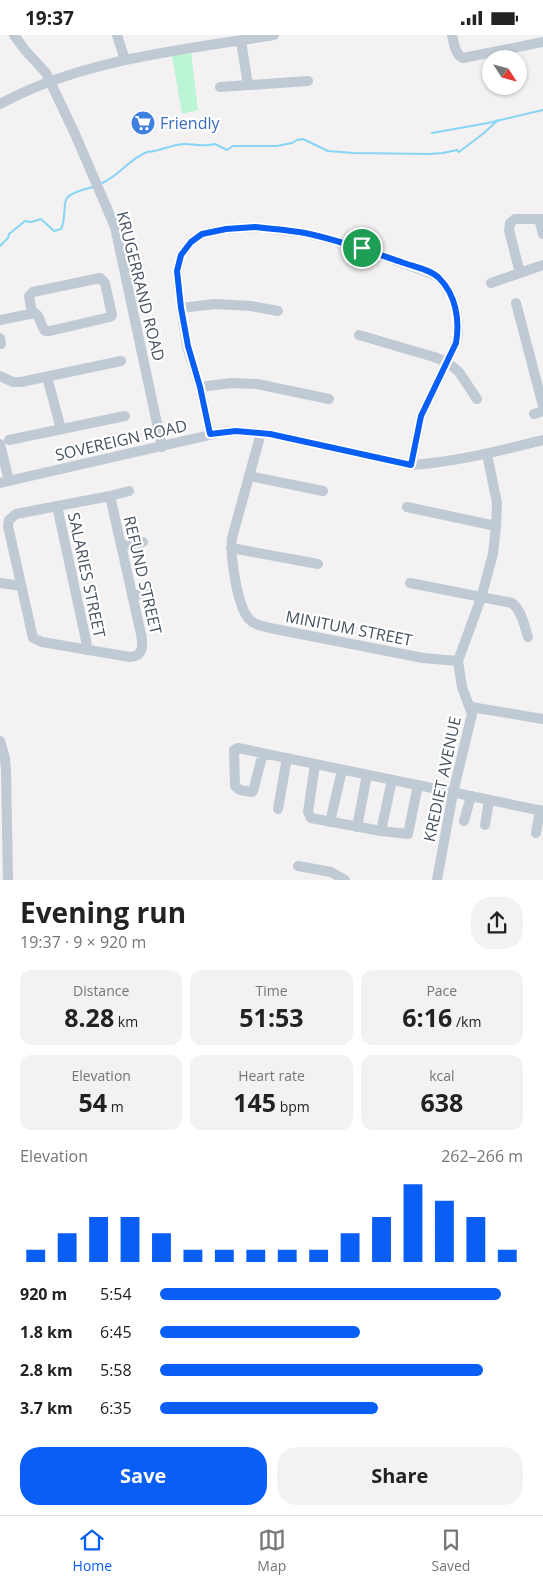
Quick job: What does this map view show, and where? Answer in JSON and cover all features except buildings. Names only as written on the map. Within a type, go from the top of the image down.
[{"type":"street","name":"KRUGERRAND ROAD","points":[[14,35],[25,51],[46,73],[75,134],[115,227],[162,447]]},
{"type":"street","points":[[117,35],[125,60]]},
{"type":"street","points":[[0,104],[50,82],[125,60],[274,35]]},
{"type":"street","points":[[452,35],[457,54],[463,58],[543,42]]},
{"type":"street","points":[[241,41],[248,85]]},
{"type":"street","points":[[220,87],[308,81]]},
{"type":"street","points":[[520,273],[509,230],[510,223],[515,219],[541,219],[543,234]]},
{"type":"street","points":[[210,434],[200,387],[188,346],[181,308],[177,271],[181,255],[191,242],[202,234],[226,229],[255,227],[305,233],[362,248],[427,272],[438,277],[453,299],[457,315],[458,333],[456,343],[421,416],[411,465]]},
{"type":"street","points":[[491,283],[543,265]]},
{"type":"street","points":[[0,320],[32,313],[38,314],[43,329],[47,331],[112,315],[104,283],[100,278],[33,293],[30,296],[32,313]]},
{"type":"street","points":[[516,303],[543,406]]},
{"type":"street","points":[[181,308],[215,304],[251,306],[278,311]]},
{"type":"street","points":[[358,335],[453,365],[477,399]]},
{"type":"street","points":[[0,376],[16,383],[121,361]]},
{"type":"street","points":[[47,377],[61,429]]},
{"type":"street","points":[[200,387],[231,383],[251,384],[329,399]]},
{"type":"street","points":[[4,482],[4,442],[125,416]]},
{"type":"street","name":"SOVEREIGN ROAD","points":[[4,482],[162,447],[210,434],[236,431],[261,433],[411,465],[487,454],[543,440]]},
{"type":"street","points":[[261,433],[232,538],[231,548],[318,564]]},
{"type":"street","name":"KREDIET AVENUE","points":[[437,880],[453,793],[472,714],[462,687],[458,661],[481,598],[493,554],[497,503],[487,454]]},
{"type":"street","points":[[249,476],[323,491]]},
{"type":"street","points":[[110,496],[129,491]]},
{"type":"street","name":"REFUND STREET","points":[[110,496],[143,646],[138,655],[130,657],[42,642],[33,638],[10,532],[10,519],[16,514],[110,496]]},
{"type":"street","name":"SALARIES STREET","points":[[57,506],[88,650]]},
{"type":"street","points":[[407,507],[496,526]]},
{"type":"street","points":[[121,546],[143,542]]},
{"type":"street","name":"MINITUM STREET","points":[[231,548],[232,561],[243,609],[252,622],[270,628],[423,658],[458,661]]},
{"type":"street","points":[[1,583],[15,575],[18,570]]},
{"type":"street","points":[[1,583],[22,586]]},
{"type":"street","points":[[410,583],[512,603],[516,607],[528,637]]},
{"type":"street","points":[[132,596],[145,593]]},
{"type":"street","points":[[471,707],[543,719]]},
{"type":"street","points":[[0,741],[5,758],[3,772],[4,833],[8,880]]},
{"type":"street","points":[[263,753],[541,811],[536,833]]},
{"type":"street","points":[[278,809],[287,758]]},
{"type":"street","points":[[315,764],[308,811],[308,815],[311,818],[408,834],[418,785]]},
{"type":"street","points":[[330,821],[342,770]]},
{"type":"street","points":[[357,827],[367,775]]},
{"type":"street","points":[[381,831],[392,780]]},
{"type":"street","points":[[464,821],[471,796]]},
{"type":"street","points":[[485,825],[489,800]]},
{"type":"street","points":[[298,866],[331,872],[345,880]]},
{"type":"green space","points":[[191,52],[198,110],[182,114],[172,56]]},
{"type":"waterway","points":[[432,133],[488,123],[543,110]]},
{"type":"waterway","points":[[102,183],[141,155],[177,145],[215,144],[227,150],[233,146],[277,146],[303,139],[328,151],[429,154],[457,150],[459,152],[498,120]]},
{"type":"waterway","points":[[0,246],[8,238],[9,234],[25,221],[31,222],[41,219],[54,231],[61,229],[67,198],[75,192],[93,187]]},
{"type":"place","name":"Friendly","points":[[143,123]]},
{"type":"route","points":[[255,227],[305,233],[362,248],[438,277],[453,299],[457,315],[458,333],[456,343],[421,416],[411,465],[270,434],[236,431],[210,434],[200,387],[188,346],[177,271],[181,255],[191,242],[202,234],[226,229],[255,227]]}]
